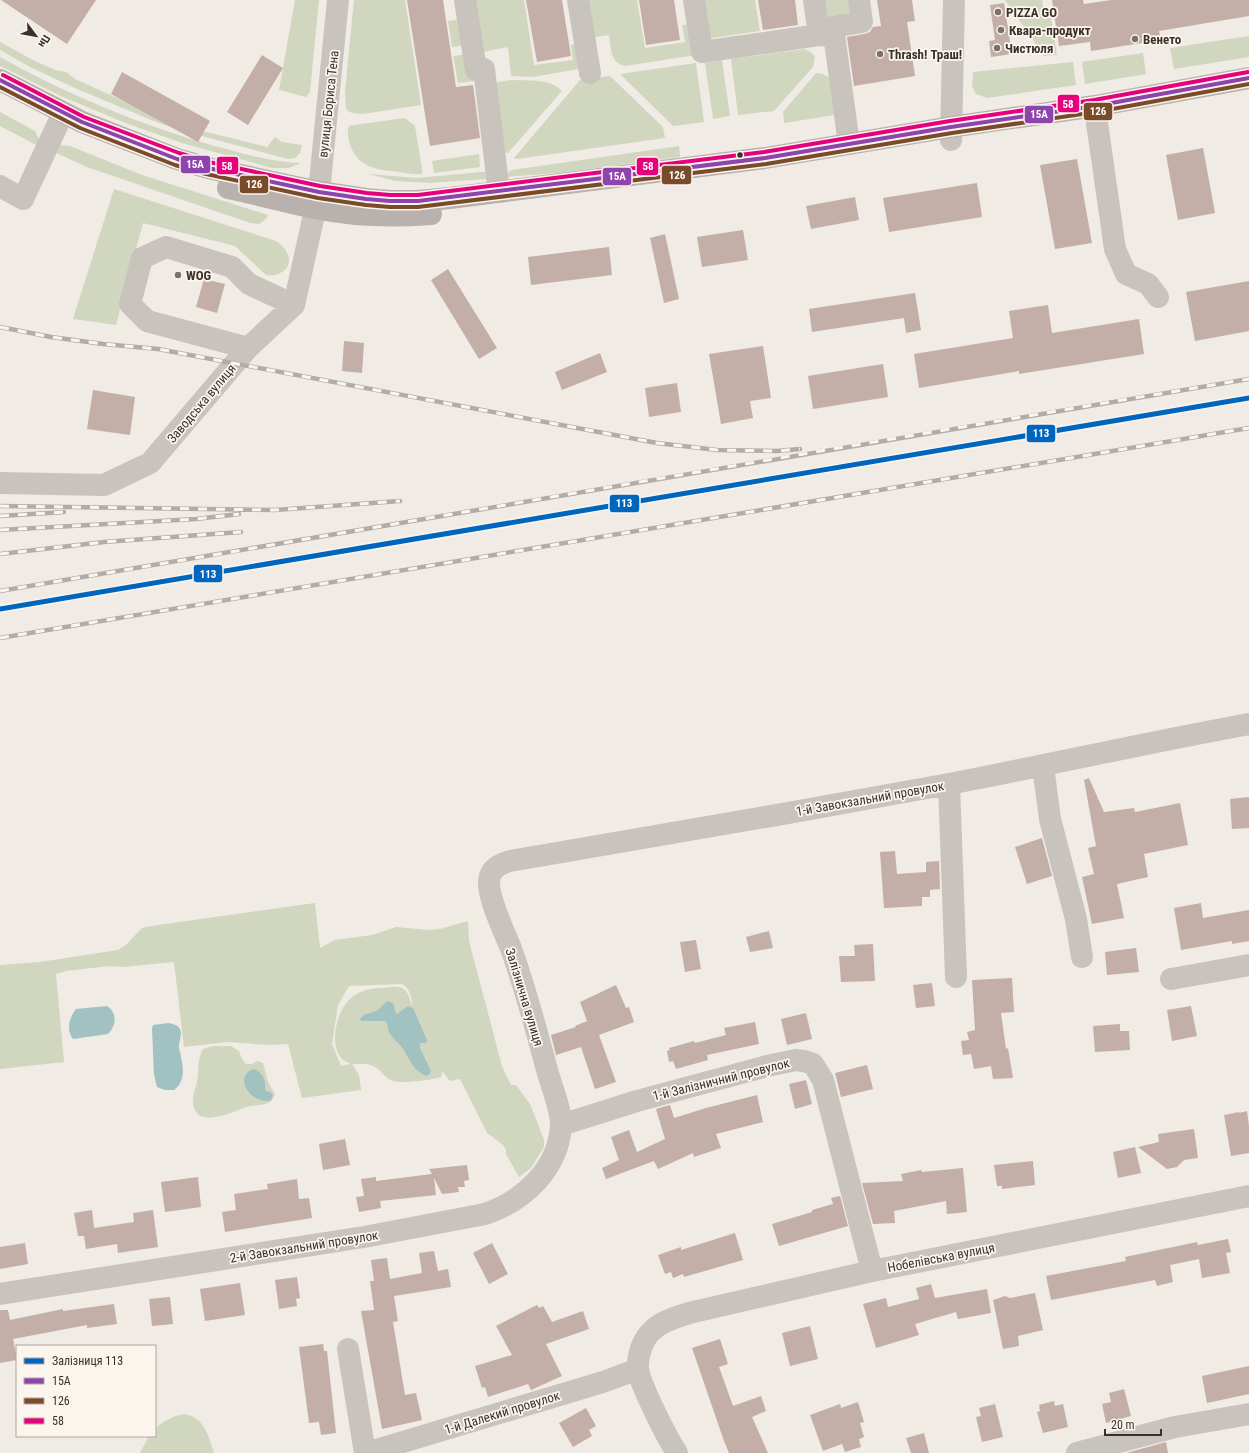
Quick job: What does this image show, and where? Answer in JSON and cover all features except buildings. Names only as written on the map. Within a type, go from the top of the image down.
[{"type":"main road","points":[[0,80],[60,120],[124,154],[185,176],[317,200],[364,215],[395,216],[430,215],[574,196],[951,133],[1249,78]]},
{"type":"main road","points":[[317,200],[426,200],[499,192],[765,158],[849,144],[1096,116],[1249,93]]},
{"type":"main road","points":[[0,96],[60,120]]},
{"type":"street","name":"вулиця Бориса Тена","points":[[317,200],[338,0]]},
{"type":"street","points":[[465,0],[476,70],[484,69],[499,192]]},
{"type":"street","points":[[578,0],[590,73]]},
{"type":"street","points":[[694,0],[702,52],[827,36],[833,27],[862,22],[859,0]]},
{"type":"street","points":[[814,0],[827,36],[849,144]]},
{"type":"street","points":[[951,133],[954,0]]},
{"type":"street","points":[[1096,116],[1115,249],[1126,274],[1148,284],[1158,297]]},
{"type":"street","points":[[0,186],[23,199],[60,120]]},
{"type":"street","points":[[248,348],[147,321],[130,304],[142,258],[166,247],[232,267],[249,284],[294,305],[317,200]]},
{"type":"street","name":"Заводська вулиця","points":[[0,483],[104,485],[150,463],[248,348],[294,305]]},
{"type":"street","name":"1-й Завокзальний провулок","points":[[492,871],[499,864],[510,861],[949,784],[1043,766],[1172,738],[1249,724]]},
{"type":"street","points":[[1043,766],[1050,819],[1076,919],[1082,957]]},
{"type":"street","points":[[949,784],[956,977]]},
{"type":"street","name":"Залізнична вулиця","points":[[492,871],[489,881],[490,893],[511,948],[558,1108],[561,1125]]},
{"type":"street","points":[[1171,979],[1249,965]]},
{"type":"street","name":"1-й Залізничний провулок","points":[[561,1125],[637,1100],[767,1066],[796,1060],[813,1064],[823,1080],[872,1271]]},
{"type":"street","name":"2-й Завокзальний провулок","points":[[0,1294],[364,1237],[485,1214],[501,1209],[537,1182],[549,1166],[558,1145],[561,1125]]},
{"type":"street","name":"Нобелівська вулиця","points":[[638,1369],[639,1355],[644,1342],[652,1330],[666,1321],[689,1313],[872,1271],[1249,1196]]},
{"type":"street","name":"1-й Далекий провулок","points":[[348,1349],[366,1453],[603,1382],[638,1369]]},
{"type":"street","points":[[638,1369],[643,1385],[662,1428],[676,1453]]},
{"type":"street","points":[[1077,1453],[1175,1427],[1249,1414]]},
{"type":"green space","points":[[295,0],[319,0],[310,92],[306,97],[279,90]]},
{"type":"green space","points":[[354,0],[405,0],[421,105],[363,114],[352,113],[346,108],[345,91]]},
{"type":"green space","points":[[469,0],[524,0],[534,65],[573,60],[571,45],[581,43],[584,68],[533,77],[511,76],[508,47],[478,53]]},
{"type":"green space","points":[[583,0],[637,0],[645,48],[685,42],[682,25],[692,24],[696,55],[625,66],[620,64],[616,62],[612,54],[609,35],[589,38]]},
{"type":"green space","points":[[699,0],[755,0],[760,31],[705,39]]},
{"type":"green space","points":[[820,0],[855,0],[857,16],[823,21]]},
{"type":"green space","points":[[1005,0],[1042,0],[1044,11],[1050,11],[1057,55],[1044,56]]},
{"type":"green space","points":[[463,19],[467,45],[452,47],[448,21]]},
{"type":"green space","points":[[1249,36],[1249,57],[1174,69],[1170,48]]},
{"type":"green space","points":[[0,42],[31,59],[55,70],[66,72],[75,79],[174,124],[267,147],[275,137],[282,142],[302,145],[300,153],[295,158],[288,159],[183,131],[156,122],[75,88],[30,67],[0,50]]},
{"type":"green space","points":[[805,49],[812,53],[815,57],[813,67],[774,111],[738,115],[731,59]]},
{"type":"green space","points":[[1143,53],[1146,74],[1085,84],[1082,62]]},
{"type":"green space","points":[[469,54],[476,81],[458,83],[453,56]]},
{"type":"green space","points":[[0,57],[77,96],[157,128],[244,154],[278,161],[301,163],[289,168],[272,168],[182,143],[128,124],[63,97],[0,66]]},
{"type":"green space","points":[[722,60],[730,116],[713,119],[705,63]]},
{"type":"green space","points":[[1073,62],[1076,85],[987,98],[976,94],[972,86],[973,72]]},
{"type":"green space","points":[[696,63],[704,122],[673,126],[620,74]]},
{"type":"green space","points":[[816,73],[827,76],[832,80],[837,91],[841,114],[784,123],[783,112]]},
{"type":"green space","points":[[610,76],[663,127],[665,138],[517,159],[514,158],[580,80]]},
{"type":"green space","points":[[532,80],[545,82],[562,91],[508,153],[503,152],[495,86],[498,82]]},
{"type":"green space","points":[[0,112],[35,131],[40,141],[40,147],[0,126]]},
{"type":"green space","points":[[405,118],[415,126],[422,174],[383,170],[368,166],[357,157],[352,150],[349,141],[349,126]]},
{"type":"green space","points":[[59,145],[70,146],[142,175],[268,215],[266,219],[259,224],[250,223],[87,167],[54,152]]},
{"type":"green space","points":[[679,146],[680,157],[557,173],[506,177],[512,170]]},
{"type":"green space","points":[[479,154],[480,167],[434,173],[432,161]]},
{"type":"green space","points":[[492,171],[487,179],[430,183],[396,181],[368,174],[417,178]]},
{"type":"green space","points":[[114,189],[276,241],[286,251],[289,263],[282,272],[274,275],[266,275],[235,246],[143,223],[116,325],[73,319]]},
{"type":"green space","points":[[315,903],[320,948],[335,940],[372,935],[396,927],[428,930],[440,929],[468,921],[469,941],[502,1066],[511,1085],[516,1085],[530,1104],[544,1140],[544,1147],[531,1168],[519,1177],[506,1154],[506,1150],[503,1145],[487,1133],[460,1079],[450,1081],[442,1071],[442,1076],[433,1079],[397,1082],[390,1080],[374,1066],[352,1064],[359,1075],[361,1090],[302,1098],[288,1044],[268,1045],[228,1042],[184,1047],[174,962],[122,967],[109,966],[66,971],[56,974],[64,1062],[0,1069],[0,965],[40,962],[118,950],[126,945],[142,928]],"holes":[[[402,984],[410,993],[413,1006],[405,990],[398,987],[365,990],[349,1000],[340,1015],[335,1033],[337,1051],[344,1061],[351,1064],[341,1066],[332,1044],[338,1005],[349,986]]]},
{"type":"green space","points":[[213,1046],[231,1046],[239,1051],[246,1064],[252,1064],[257,1061],[263,1063],[268,1082],[275,1094],[271,1101],[265,1104],[246,1107],[212,1118],[199,1115],[195,1110],[193,1103],[198,1066],[203,1049]]},
{"type":"green space","points":[[184,1414],[191,1416],[201,1423],[208,1434],[214,1453],[140,1453],[148,1437],[156,1437],[156,1428],[168,1419]]},
{"type":"water","points":[[387,1001],[394,1004],[397,1014],[408,1006],[413,1008],[427,1040],[426,1043],[420,1043],[420,1048],[431,1071],[429,1075],[426,1076],[422,1074],[413,1066],[404,1050],[390,1033],[385,1021],[361,1021],[360,1019],[363,1016],[376,1011]]},
{"type":"water","points":[[107,1006],[113,1012],[115,1020],[111,1031],[108,1034],[73,1039],[69,1024],[76,1009]]},
{"type":"water","points":[[169,1023],[178,1027],[181,1034],[179,1048],[183,1076],[178,1086],[174,1090],[165,1090],[157,1087],[154,1075],[152,1028],[153,1025]]},
{"type":"water","points":[[254,1069],[263,1077],[265,1090],[273,1095],[272,1099],[269,1101],[255,1098],[246,1088],[244,1082],[245,1077],[248,1072]]},
{"type":"railway","points":[[0,327],[51,337],[158,349],[657,443],[717,450],[777,451],[800,449]]},
{"type":"railway","points":[[0,591],[1249,379]]},
{"type":"railway","points":[[0,638],[1249,428]]},
{"type":"railway","points":[[0,506],[275,510],[400,501]]},
{"type":"railway","points":[[0,516],[64,512]]},
{"type":"railway","points":[[0,530],[196,519],[239,514]]},
{"type":"railway","points":[[0,554],[104,542],[241,532]]},
{"type":"rail line","name":"113","points":[[0,609],[1249,398]]},
{"type":"transit line","name":"58","points":[[3,75],[84,117],[179,153],[209,162],[320,186],[367,193],[418,195],[764,152],[950,121],[1094,100],[1248,72]]},
{"type":"transit line","name":"15A","points":[[0,80],[82,122],[177,159],[208,168],[319,192],[366,199],[418,201],[765,158],[951,127],[1095,106],[1249,78]]},
{"type":"transit line","name":"126","points":[[0,87],[80,128],[175,165],[206,174],[318,198],[366,205],[418,207],[766,164],[952,133],[1096,112],[1249,84]]},
{"type":"place","name":"PIZZA GO","points":[[998,12]]},
{"type":"place","name":"Квара-продукт","points":[[1001,30]]},
{"type":"place","name":"Венето","points":[[1135,39]]},
{"type":"place","name":"Чистюля","points":[[997,48]]},
{"type":"place","name":"Thrash! Траш!","points":[[880,54]]},
{"type":"place","name":"WOG","points":[[178,275]]}]
